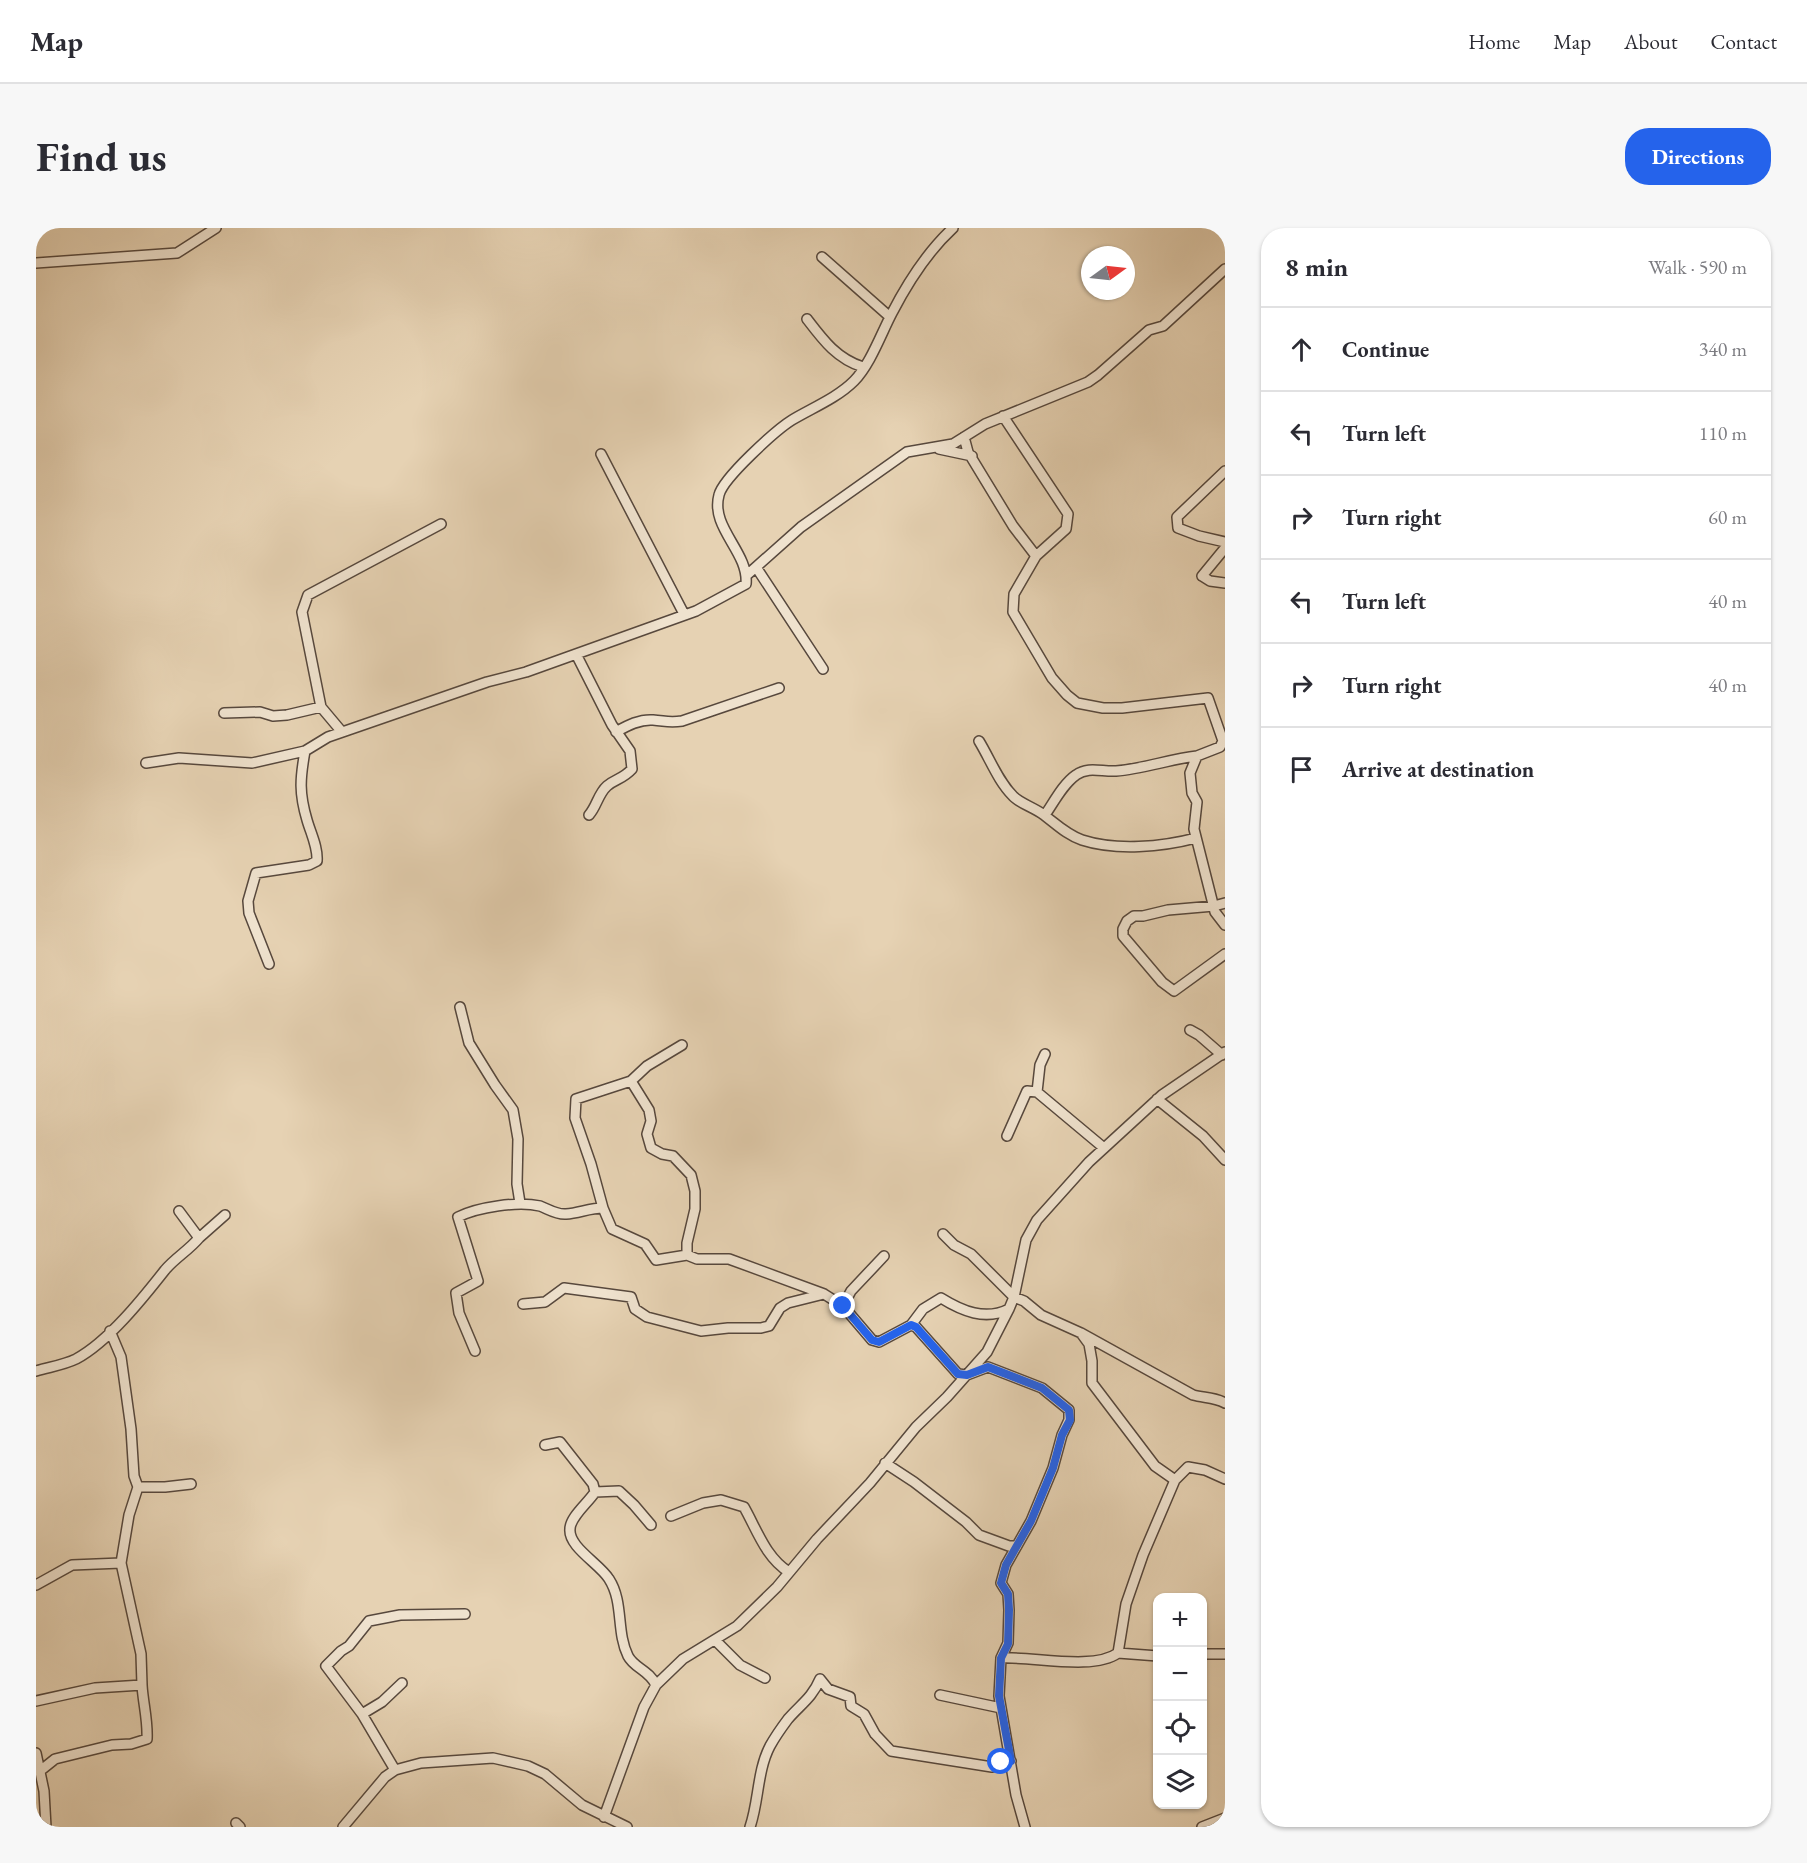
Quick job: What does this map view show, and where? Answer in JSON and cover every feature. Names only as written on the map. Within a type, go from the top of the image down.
[{"type":"street","points":[[36,262],[177,253],[216,228]]},
{"type":"street","points":[[146,763],[179,758],[252,763],[305,751],[328,737],[487,682],[526,672],[696,611],[739,590],[746,584],[747,575],[745,566],[719,517],[717,503],[724,483],[789,422],[855,380],[921,264],[953,228]]},
{"type":"street","points":[[822,256],[890,317]]},
{"type":"street","points":[[747,575],[801,527],[907,452],[953,444],[985,424],[1050,399],[1098,375],[1149,330],[1163,326],[1225,269]]},
{"type":"street","points":[[807,319],[826,343],[846,362],[862,367]]},
{"type":"street","points":[[1003,416],[1068,514],[1066,529],[1036,556],[1014,594],[1013,612],[1052,678],[1077,703],[1103,708],[1122,708],[1208,698],[1223,736],[1220,747],[1197,756],[1118,771],[1100,772],[1090,769],[1076,775],[1065,786],[1045,815]]},
{"type":"street","points":[[964,437],[968,452],[1013,526],[1036,556]]},
{"type":"street","points":[[932,448],[972,456]]},
{"type":"street","points":[[601,454],[684,614]]},
{"type":"street","points":[[1225,471],[1177,517],[1178,528],[1225,542]]},
{"type":"street","points":[[342,732],[321,707],[302,612],[308,595],[441,524]]},
{"type":"street","points":[[1225,548],[1202,576],[1210,581],[1225,583]]},
{"type":"street","points":[[756,567],[823,669]]},
{"type":"street","points":[[576,654],[616,732],[630,751],[632,769],[624,778],[609,784],[598,796],[589,815]]},
{"type":"street","points":[[616,732],[633,723],[652,720],[666,723],[682,722],[779,688]]},
{"type":"street","points":[[224,713],[260,712],[273,716],[321,707]]},
{"type":"street","points":[[979,741],[1014,798],[1045,815],[1053,823],[1082,840],[1120,846],[1166,845],[1196,838]]},
{"type":"street","points":[[269,964],[249,914],[248,901],[256,873],[309,865],[317,861],[315,844],[299,782],[305,751]]},
{"type":"street","points":[[1197,756],[1190,773],[1192,793],[1197,802],[1194,828],[1215,912],[1225,925]]},
{"type":"street","points":[[1225,903],[1134,916],[1127,921],[1122,936],[1162,982],[1174,991],[1225,954]]},
{"type":"street","points":[[460,1007],[470,1043],[513,1110],[518,1139],[517,1184],[520,1203]]},
{"type":"street","points":[[604,1818],[644,1707],[656,1685],[683,1659],[737,1626],[789,1572],[870,1483],[916,1427],[987,1352],[1010,1309],[1026,1240],[1037,1220],[1089,1162],[1157,1099],[1223,1053],[1190,1030]]},
{"type":"street","points":[[682,1045],[647,1066],[631,1081],[576,1099],[576,1118],[603,1208],[612,1229],[645,1244],[656,1260],[687,1256],[696,1259],[729,1259],[824,1294],[843,1306],[872,1340],[879,1342],[911,1325],[923,1309],[941,1298],[957,1308],[983,1316],[999,1314],[1010,1309]]},
{"type":"street","points":[[1037,1092],[1040,1065],[1045,1054]]},
{"type":"street","points":[[631,1081],[649,1110],[651,1121],[647,1134],[651,1148],[662,1154],[673,1156],[691,1175],[695,1191],[695,1209],[687,1244],[687,1256]]},
{"type":"street","points":[[1007,1136],[1027,1091],[1037,1092],[1104,1148]]},
{"type":"street","points":[[1157,1099],[1203,1136],[1225,1160]]},
{"type":"street","points":[[475,1351],[459,1313],[456,1293],[478,1281],[458,1217],[467,1212],[520,1203],[566,1214],[603,1208]]},
{"type":"street","points":[[179,1211],[200,1238]]},
{"type":"street","points":[[36,1371],[78,1358],[110,1331],[154,1286],[167,1268],[225,1215]]},
{"type":"street","points":[[943,1234],[954,1245],[970,1254],[1014,1297],[1024,1301],[1041,1315],[1081,1333],[1193,1395],[1206,1399],[1217,1398],[1225,1403]]},
{"type":"street","points":[[843,1306],[851,1291],[884,1256]]},
{"type":"street","points":[[523,1304],[545,1302],[564,1288],[631,1297],[635,1309],[647,1317],[701,1331],[769,1326],[780,1308],[788,1303],[824,1294]]},
{"type":"street","points":[[911,1325],[916,1327],[958,1374],[967,1375],[988,1367],[1042,1388],[1069,1410],[1070,1420],[1062,1435],[1053,1468],[1031,1521],[1006,1565],[1001,1583],[1008,1594],[1009,1610],[1008,1644],[1001,1658],[1000,1708],[1016,1796],[1025,1827]]},
{"type":"street","points":[[40,1771],[55,1759],[147,1739],[148,1724],[143,1705],[141,1654],[121,1563],[129,1515],[138,1487],[134,1476],[131,1429],[121,1357],[110,1331]]},
{"type":"street","points":[[1081,1333],[1089,1344],[1092,1383],[1155,1466],[1176,1480]]},
{"type":"street","points":[[545,1444],[560,1442],[593,1484],[595,1492],[586,1506],[573,1518],[569,1531],[573,1542],[600,1567],[610,1580],[620,1614],[622,1638],[628,1658],[652,1676],[656,1685]]},
{"type":"street","points":[[885,1463],[914,1482],[966,1522],[979,1535],[1009,1546],[1017,1546]]},
{"type":"street","points":[[1001,1658],[1096,1661],[1112,1658],[1118,1653],[1126,1604],[1143,1555],[1176,1480],[1188,1467],[1205,1470],[1225,1479]]},
{"type":"street","points":[[138,1487],[191,1484]]},
{"type":"street","points":[[595,1492],[619,1491],[651,1525]]},
{"type":"street","points":[[671,1516],[703,1503],[721,1500],[744,1507],[768,1553],[789,1572]]},
{"type":"street","points":[[36,1585],[72,1565],[121,1563]]},
{"type":"street","points":[[395,1770],[362,1714],[326,1666],[349,1646],[369,1621],[400,1615],[465,1614]]},
{"type":"street","points":[[715,1640],[740,1665],[765,1678]]},
{"type":"street","points":[[1118,1653],[1153,1656]]},
{"type":"street","points":[[1207,1654],[1225,1654]]},
{"type":"street","points":[[750,1827],[757,1804],[759,1781],[769,1748],[788,1719],[811,1697],[820,1679],[828,1689],[850,1696],[851,1706],[864,1714],[875,1734],[891,1752],[992,1767],[1011,1761]]},
{"type":"street","points":[[362,1714],[382,1702],[402,1683]]},
{"type":"street","points":[[36,1701],[96,1688],[142,1685]]},
{"type":"street","points":[[940,1695],[1000,1708]]},
{"type":"street","points":[[36,1753],[45,1827]]},
{"type":"street","points":[[343,1827],[385,1777],[395,1770],[421,1763],[493,1758],[528,1766],[545,1774],[582,1805],[604,1818],[627,1827]]},
{"type":"street","points":[[1202,1827],[1225,1818]]},
{"type":"route","points":[[843,1306],[872,1340],[879,1342],[911,1325],[916,1327],[958,1374],[967,1375],[988,1367],[1042,1388],[1069,1410],[1070,1420],[1062,1435],[1053,1468],[1031,1521],[1006,1565],[1001,1583],[1008,1594],[1009,1610],[1008,1644],[1001,1658],[999,1696],[1011,1761],[1001,1762]]}]
